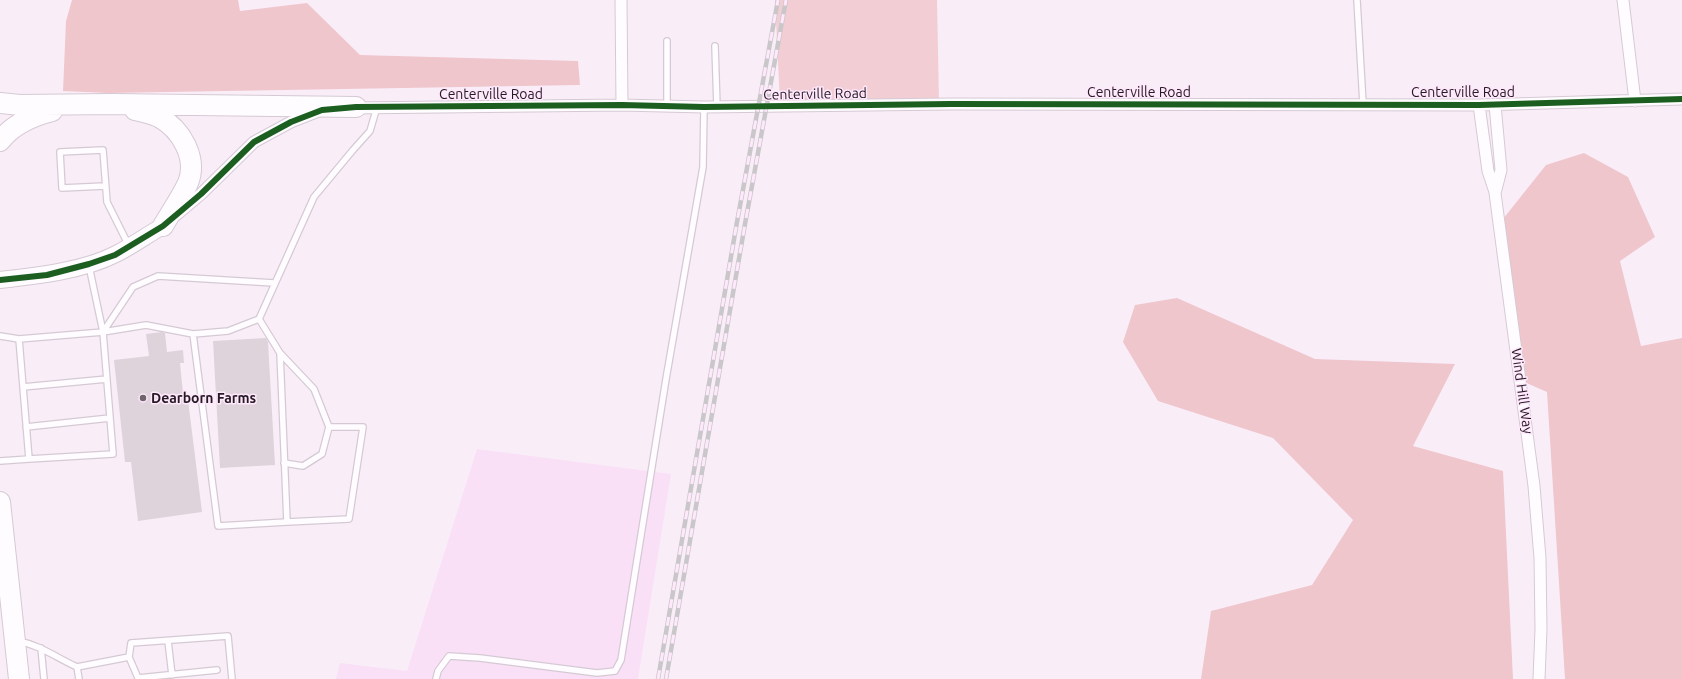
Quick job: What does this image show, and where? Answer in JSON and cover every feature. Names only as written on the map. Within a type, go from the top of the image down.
[{"type":"highway","points":[[0,103],[20,105],[112,104],[356,107]]},
{"type":"highway","points":[[112,104],[158,116],[174,128],[182,139],[189,155],[189,178],[163,226]]},
{"type":"highway","points":[[0,141],[10,130],[23,121],[34,116],[75,105]]},
{"type":"highway","points":[[0,502],[19,679]]},
{"type":"street","points":[[621,0],[622,105]]},
{"type":"street","points":[[1623,0],[1635,101]]},
{"type":"street","name":"Centerville Road","points":[[0,280],[47,275],[89,264],[115,255],[163,226],[201,194],[254,142],[292,122],[322,110],[356,107],[622,105],[717,107],[966,104],[1495,105],[1682,100]]},
{"type":"street","points":[[1479,105],[1488,171],[1495,193]]},
{"type":"street","name":"Wind Hill Way","points":[[1495,105],[1501,170],[1495,193],[1534,486],[1540,558],[1541,605],[1539,679]]},
{"type":"lane","points":[[1357,0],[1363,104]]},
{"type":"lane","points":[[666,41],[667,106]]},
{"type":"lane","points":[[715,46],[717,107]]},
{"type":"lane","points":[[0,336],[19,339],[103,332],[146,325],[193,334],[228,331],[259,319],[314,197],[370,130],[377,107]]},
{"type":"lane","points":[[436,679],[438,671],[449,656],[480,658],[597,673],[615,671],[621,660],[702,167],[704,107]]},
{"type":"lane","points":[[106,186],[62,188],[60,152],[103,150],[106,186],[107,202],[129,246]]},
{"type":"lane","points":[[0,461],[114,454],[103,332],[89,264]]},
{"type":"lane","points":[[103,332],[133,286],[158,276],[274,283]]},
{"type":"lane","points":[[259,319],[280,353],[314,389],[329,427],[322,454],[303,466],[284,463]]},
{"type":"lane","points":[[193,334],[218,526],[349,519],[363,427],[329,427]]},
{"type":"lane","points":[[19,339],[29,459]]},
{"type":"lane","points":[[280,353],[287,522]]},
{"type":"lane","points":[[23,387],[107,379]]},
{"type":"lane","points":[[26,426],[110,418]]},
{"type":"lane","points":[[217,670],[138,678],[129,657],[131,643],[228,636],[232,679]]},
{"type":"lane","points":[[15,640],[31,643],[77,667],[129,657]]},
{"type":"lane","points":[[168,641],[172,675]]},
{"type":"lane","points":[[41,648],[44,679]]},
{"type":"lane","points":[[77,667],[79,679]]},
{"type":"shaded area","points":[[72,0],[238,0],[240,11],[307,3],[360,55],[578,61],[580,85],[108,93],[63,91],[66,21]]},
{"type":"shaded area","points":[[775,0],[937,0],[939,103],[780,103]]},
{"type":"shaded area","points":[[1584,153],[1628,177],[1655,237],[1620,261],[1641,346],[1682,338],[1682,679],[1565,679],[1547,392],[1522,381],[1503,219],[1546,165]]},
{"type":"shaded area","points":[[1177,298],[1315,359],[1455,364],[1413,446],[1503,471],[1513,679],[1201,679],[1211,611],[1312,585],[1353,520],[1273,438],[1158,401],[1123,342],[1135,305]]},
{"type":"shaded area","points":[[477,449],[671,474],[638,679],[336,679],[340,663],[407,671]]},
{"type":"building","points":[[165,333],[167,352],[183,350],[184,363],[180,363],[183,393],[187,392],[202,512],[138,521],[131,462],[125,462],[114,360],[149,356],[146,334]]},
{"type":"building","points":[[266,338],[268,342],[275,465],[220,468],[213,341]]},
{"type":"railway","points":[[658,679],[737,222],[778,0]]},
{"type":"railway","points":[[666,679],[745,224],[786,0]]},
{"type":"cycle path","points":[[0,280],[47,275],[89,264],[115,255],[163,226],[201,194],[254,142],[291,122],[322,110],[356,107],[622,105],[704,107],[951,104],[1479,105],[1682,99]]},
{"type":"place","name":"Dearborn Farms","points":[[143,398]]}]
